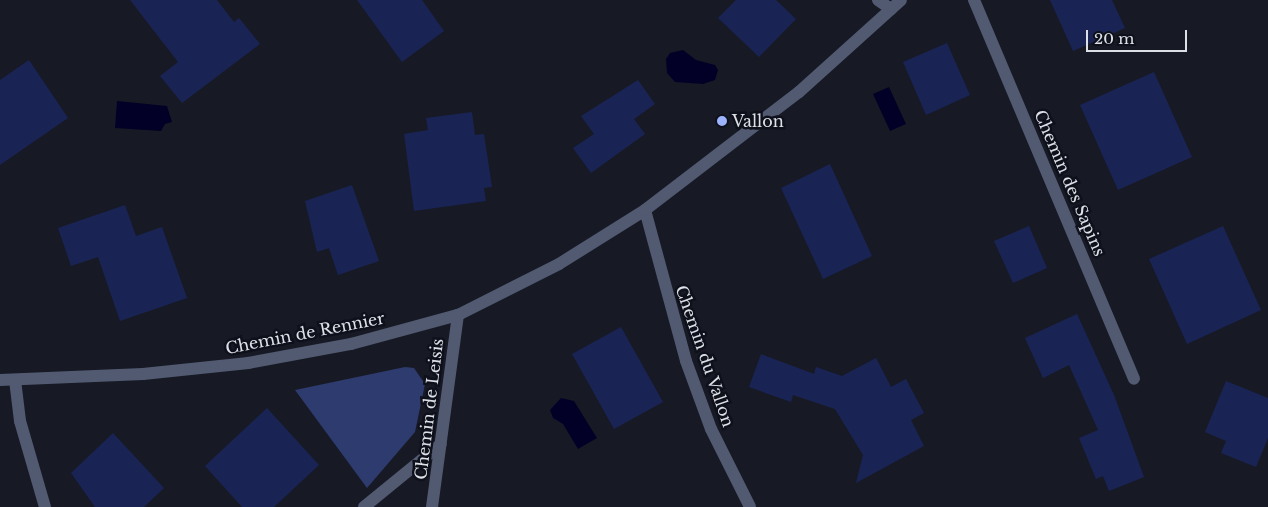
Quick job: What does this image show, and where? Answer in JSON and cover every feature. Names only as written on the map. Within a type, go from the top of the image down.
[{"type":"street","points":[[878,0],[892,10]]},
{"type":"street","name":"Chemin de Rennier","points":[[0,380],[248,363],[351,344],[458,315],[559,264],[645,210],[798,92],[901,0]]},
{"type":"street","name":"Chemin des Sapins","points":[[974,0],[1134,379]]},
{"type":"street","name":"Chemin du Vallon","points":[[645,210],[686,361],[711,429],[750,507]]},
{"type":"street","name":"Chemin de Leisis","points":[[432,507],[458,315]]},
{"type":"street","points":[[15,380],[20,421],[45,507]]},
{"type":"street","points":[[364,507],[441,444]]},
{"type":"shaded area","points":[[683,50],[696,60],[715,65],[718,70],[715,80],[703,84],[675,82],[667,73],[666,59],[670,53]]},
{"type":"shaded area","points":[[889,87],[906,124],[890,131],[873,94]]},
{"type":"shaded area","points":[[117,101],[167,106],[172,122],[165,124],[161,131],[115,128]]},
{"type":"shaded area","points":[[405,367],[414,368],[425,384],[415,432],[367,488],[295,390]]},
{"type":"shaded area","points":[[561,398],[574,401],[597,438],[578,449],[563,424],[553,418],[550,410]]},
{"type":"building","points":[[130,0],[217,0],[234,22],[239,18],[260,44],[182,103],[160,76],[178,62]]},
{"type":"building","points":[[357,0],[422,0],[444,31],[402,62]]},
{"type":"building","points":[[736,0],[776,0],[796,19],[759,57],[718,18]]},
{"type":"building","points":[[1050,0],[1112,0],[1125,28],[1073,51]]},
{"type":"building","points":[[947,43],[970,95],[926,115],[903,62]]},
{"type":"building","points":[[29,60],[68,118],[0,165],[0,80]]},
{"type":"building","points":[[1154,72],[1192,157],[1118,190],[1080,105]]},
{"type":"building","points":[[638,80],[655,104],[634,119],[645,134],[591,173],[573,148],[594,134],[581,116]]},
{"type":"building","points":[[472,112],[475,135],[484,134],[492,187],[484,188],[486,201],[414,211],[404,134],[428,130],[426,118]]},
{"type":"building","points":[[830,164],[872,256],[823,279],[781,188]]},
{"type":"building","points":[[352,185],[379,261],[338,275],[329,248],[317,252],[305,201]]},
{"type":"building","points":[[125,205],[136,236],[162,227],[187,298],[120,321],[98,257],[71,266],[58,228]]},
{"type":"building","points":[[1029,226],[1047,268],[1013,283],[994,241]]},
{"type":"building","points":[[1223,226],[1261,310],[1187,344],[1149,259]]},
{"type":"building","points":[[1077,314],[1114,395],[1144,477],[1109,491],[1103,476],[1096,479],[1079,438],[1098,430],[1069,365],[1043,378],[1025,338]]},
{"type":"building","points":[[621,327],[663,402],[614,429],[572,354]]},
{"type":"building","points":[[761,354],[814,374],[816,367],[842,376],[876,358],[891,387],[906,379],[924,413],[911,420],[924,446],[856,483],[863,455],[835,409],[793,395],[791,402],[749,387]]},
{"type":"building","points":[[1226,381],[1268,398],[1268,438],[1256,467],[1221,453],[1226,441],[1205,432]]},
{"type":"building","points":[[267,408],[319,465],[274,507],[242,507],[205,466]]},
{"type":"building","points":[[113,433],[164,488],[144,507],[95,507],[71,473]]},
{"type":"place","name":"Vallon","points":[[722,121]]}]
